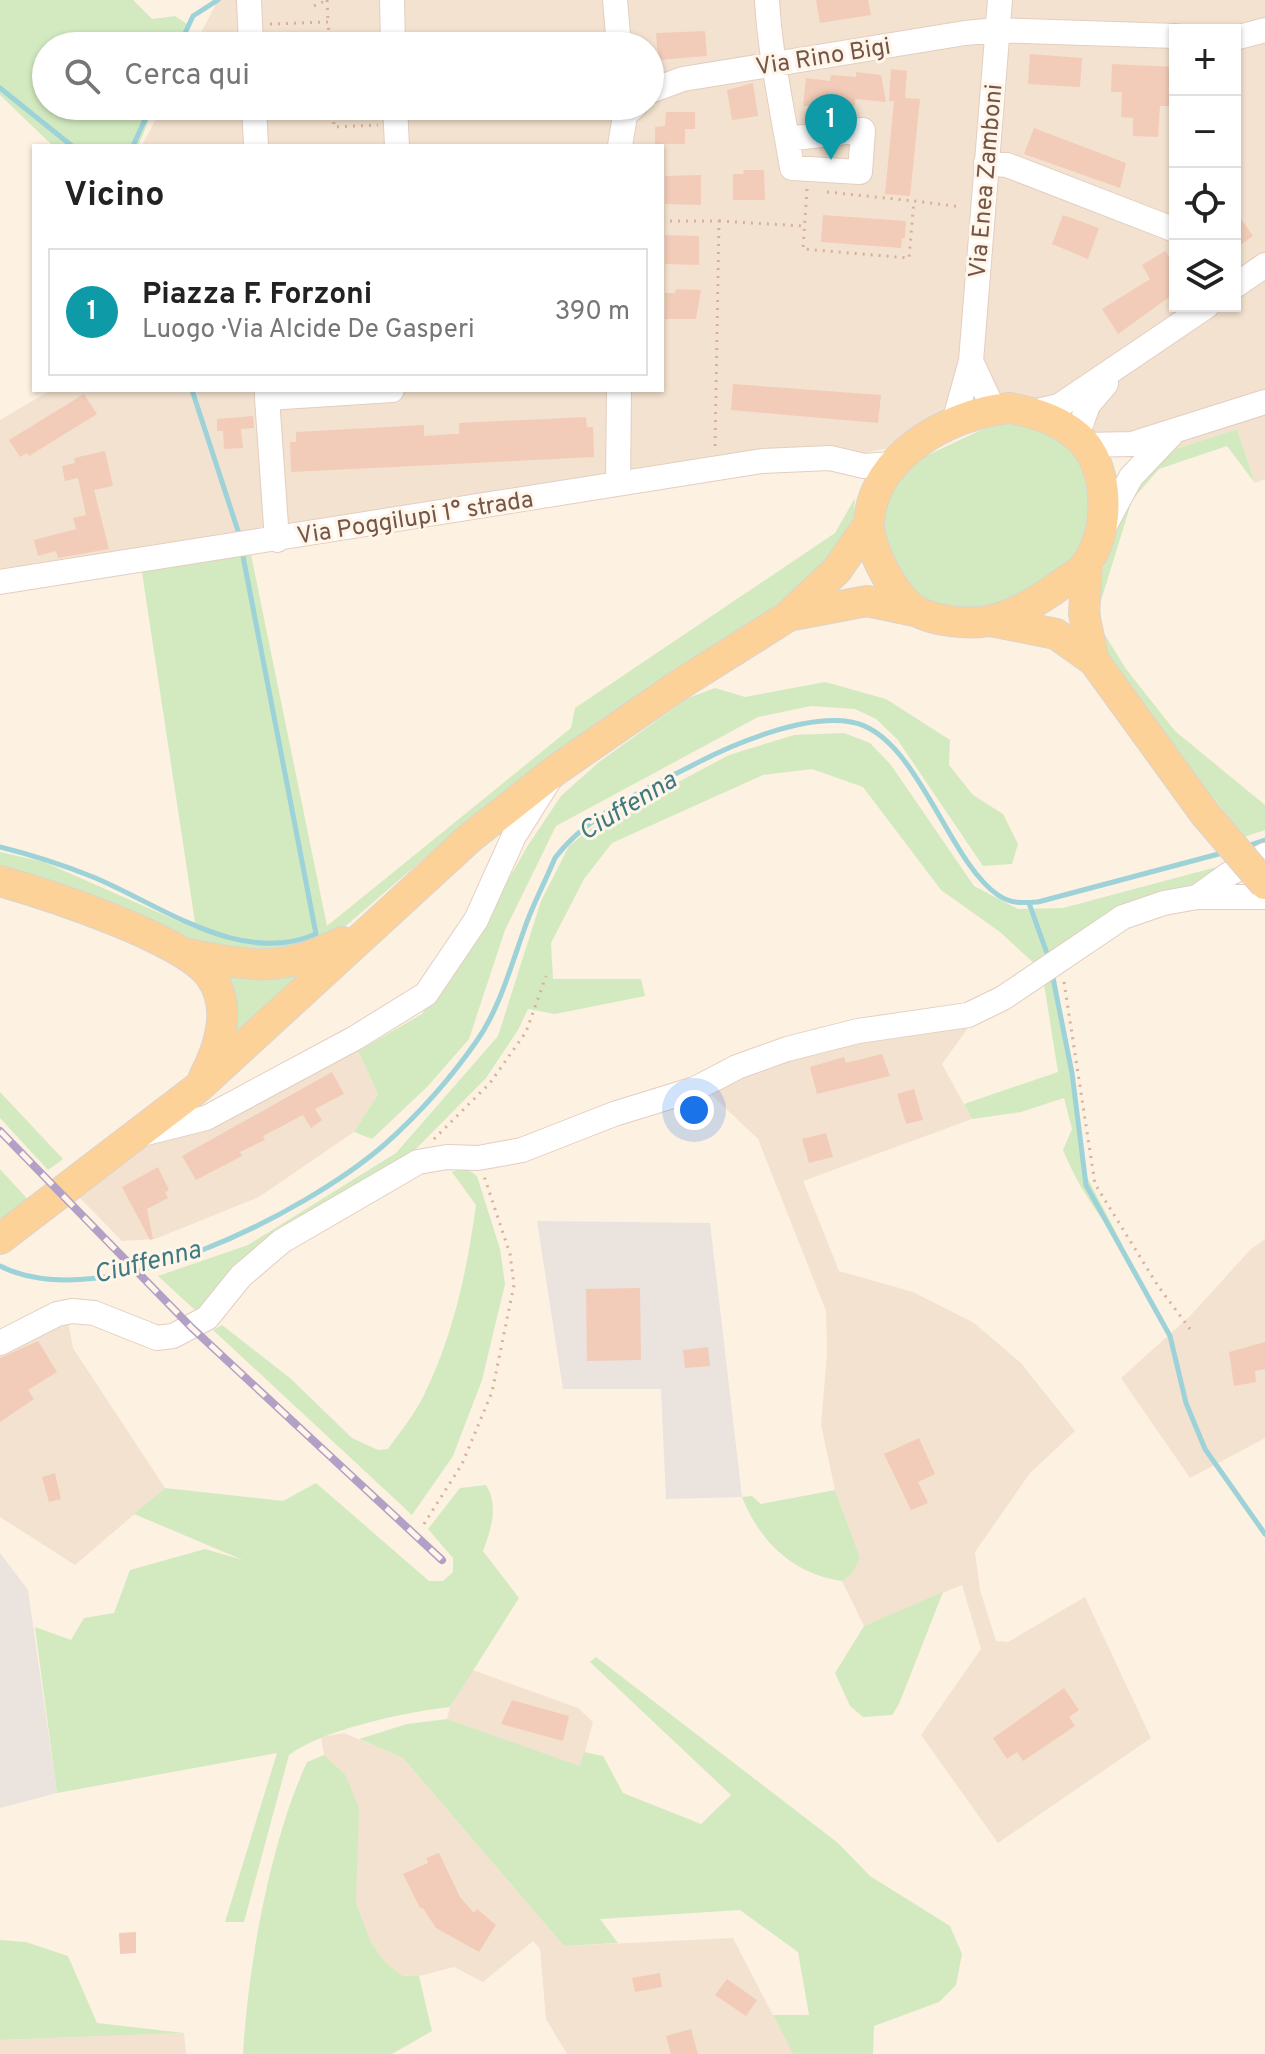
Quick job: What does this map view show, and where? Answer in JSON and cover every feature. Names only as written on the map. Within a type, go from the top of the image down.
[{"type":"main road","points":[[0,1239],[200,1086],[471,837],[556,770],[679,685],[787,617],[837,570],[870,514],[877,486],[893,464],[916,444],[954,422],[994,410],[1033,412],[1081,440],[1101,489],[1104,527],[1087,564],[1084,614],[1094,661]]},
{"type":"main road","points":[[870,514],[887,577],[915,611]]},
{"type":"main road","points":[[989,621],[1027,605],[1087,564]]},
{"type":"main road","points":[[787,617],[867,601],[962,622],[989,621],[1056,634],[1094,661],[1205,814],[1265,884]]},
{"type":"main road","points":[[0,881],[80,908],[182,953],[260,967],[314,956],[369,929]]},
{"type":"main road","points":[[182,953],[211,976],[223,1011],[215,1051],[200,1086]]},
{"type":"street","points":[[249,0],[251,32]]},
{"type":"street","points":[[392,0],[393,32]]},
{"type":"street","points":[[615,0],[618,32]]},
{"type":"street","points":[[767,0],[775,64],[787,139],[792,168],[860,172],[863,130],[787,139]]},
{"type":"street","name":"Via Enea Zamboni","points":[[954,422],[971,361],[1000,0]]},
{"type":"street","name":"Via Rino Bigi","points":[[664,86],[683,79],[997,30],[1169,36]]},
{"type":"street","points":[[1241,36],[1265,30]]},
{"type":"street","points":[[255,120],[256,144]]},
{"type":"street","points":[[620,144],[626,120]]},
{"type":"street","points":[[986,163],[1007,165],[1169,228]]},
{"type":"street","points":[[1241,282],[1265,265]]},
{"type":"street","points":[[1033,412],[1059,406],[1121,368],[1199,312]]},
{"type":"street","name":"Via Enea Zamboni","points":[[971,361],[994,410]]},
{"type":"street","points":[[1121,368],[1088,405],[1081,440],[1132,444],[1265,402]]},
{"type":"street","points":[[277,540],[267,394],[330,392]]},
{"type":"street","points":[[618,483],[619,392]]},
{"type":"street","points":[[1104,527],[1131,477],[1176,431]]},
{"type":"street","points":[[830,458],[858,480],[870,514]]},
{"type":"street","name":"Via Poggilupi 1° strada","points":[[2,579],[277,540],[714,468],[830,458],[864,466],[893,464]]},
{"type":"street","points":[[136,1135],[206,1118],[355,1038],[426,994],[476,920],[514,836],[556,770]]},
{"type":"street","points":[[1197,897],[1265,855]]},
{"type":"street","points":[[0,1343],[57,1314],[72,1311],[94,1313],[157,1338],[173,1336],[207,1318],[241,1276],[282,1241],[418,1162],[447,1157],[478,1158],[522,1150],[614,1114],[695,1089],[737,1067],[787,1049],[858,1031],[968,1015],[1003,998],[1123,917],[1164,903],[1197,897],[1265,897]]},
{"type":"path","points":[[314,6],[327,0],[329,32]]},
{"type":"path","points":[[273,32],[328,22]]},
{"type":"path","points":[[334,120],[334,127],[396,125]]},
{"type":"path","points":[[809,169],[803,249],[909,258],[914,201]]},
{"type":"path","points":[[823,191],[982,209]]},
{"type":"path","points":[[664,221],[805,227]]},
{"type":"path","points":[[714,468],[719,221]]},
{"type":"path","points":[[1060,959],[1095,1184],[1158,1286],[1190,1329]]},
{"type":"path","points":[[418,1162],[428,1145],[490,1083],[526,1032],[546,976]]},
{"type":"path","points":[[424,1524],[462,1464],[492,1392],[514,1285],[510,1254],[478,1158]]},
{"type":"shaded area","points":[[218,0],[1265,0],[1265,479],[1255,483],[1237,429],[1169,452],[1096,439],[1040,405],[903,445],[816,463],[0,586],[0,420],[48,392],[664,392],[664,144],[143,144],[155,120],[664,120],[664,32],[201,32]]},
{"type":"shaded area","points":[[973,1021],[942,1064],[972,1119],[803,1181],[839,1271],[913,1292],[974,1323],[1021,1363],[1075,1431],[1030,1473],[975,1552],[980,1590],[996,1641],[1008,1642],[1085,1597],[1151,1738],[998,1843],[921,1735],[981,1649],[962,1585],[864,1626],[842,1581],[851,1575],[859,1557],[835,1490],[821,1425],[827,1354],[826,1311],[758,1139],[697,1081],[730,1062]]},
{"type":"shaded area","points":[[349,1032],[378,1094],[354,1132],[259,1197],[155,1239],[122,1241],[80,1198],[193,1112]]},
{"type":"shaded area","points":[[537,1221],[710,1223],[742,1497],[666,1499],[661,1389],[563,1389]]},
{"type":"shaded area","points":[[1265,1239],[1265,1438],[1190,1478],[1121,1378],[1190,1316],[1251,1249]]},
{"type":"shaded area","points":[[65,1305],[73,1348],[165,1488],[75,1565],[0,1517],[0,1331]]},
{"type":"shaded area","points":[[0,1553],[28,1590],[57,1793],[0,1808]]},
{"type":"shaded area","points":[[470,1669],[578,1708],[593,1722],[581,1767],[447,1719]]},
{"type":"shaded area","points":[[344,1733],[403,1758],[564,1946],[733,1938],[793,2054],[567,2054],[546,2019],[540,1949],[533,1941],[483,1982],[454,1967],[419,1976],[403,1976],[385,1962],[371,1942],[356,1903],[345,1774],[324,1755],[321,1737]]},
{"type":"shaded area","points":[[184,2033],[186,2054],[0,2054],[0,2040]]},
{"type":"green space","points":[[0,0],[133,0],[152,19],[175,16],[190,26],[187,32],[32,32],[32,120],[149,120],[139,144],[51,144],[0,95]]},
{"type":"green space","points":[[996,423],[1041,427],[1067,442],[1084,468],[1091,497],[1092,524],[1067,568],[988,613],[933,607],[896,578],[880,517],[894,482],[913,462]]},
{"type":"green space","points":[[1237,429],[1255,483],[1227,446],[1159,469],[1132,500],[1100,604],[1102,630],[1126,669],[1175,731],[1265,805],[1265,830],[1244,837],[1097,650],[1089,606],[1113,543],[1120,510],[1155,456]]},
{"type":"green space","points":[[855,498],[853,531],[835,567],[463,825],[334,936],[274,957],[196,941],[47,879],[0,866],[0,852],[44,862],[196,929],[141,566],[250,550],[327,926],[571,728],[575,708],[835,533]]},
{"type":"green space","points":[[825,682],[886,699],[950,740],[949,765],[973,795],[1003,814],[1018,844],[1012,864],[983,866],[897,739],[876,719],[855,709],[811,706],[758,717],[556,826],[505,930],[469,1039],[428,1086],[372,1139],[354,1132],[378,1094],[358,1051],[422,1014],[477,934],[527,847],[561,796],[599,762],[688,698],[715,688],[745,697]]},
{"type":"green space","points":[[844,733],[870,743],[891,765],[974,886],[1018,909],[1063,908],[1228,864],[1196,891],[1038,967],[1000,932],[941,890],[863,787],[812,769],[763,775],[612,843],[584,879],[551,943],[553,979],[641,979],[645,996],[555,1014],[528,1009],[486,1078],[403,1162],[232,1272],[196,1311],[158,1276],[248,1245],[396,1153],[498,1036],[541,901],[569,846],[590,829],[729,755],[794,735]]},
{"type":"green space","points":[[323,963],[229,1052],[224,970]]},
{"type":"green space","points":[[1055,973],[1087,1177],[1123,1246],[1089,1200],[1063,1150],[1072,1129],[1064,1098],[1021,1112],[972,1119],[964,1104],[1058,1072],[1044,984]]},
{"type":"green space","points":[[0,1092],[63,1159],[48,1170],[0,1118]]},
{"type":"green space","points":[[464,1167],[477,1176],[500,1249],[505,1284],[482,1380],[453,1456],[412,1515],[213,1330],[222,1325],[290,1378],[352,1438],[378,1450],[388,1449],[411,1417],[434,1374],[457,1303],[476,1205],[452,1172]]},
{"type":"green space","points":[[0,1169],[33,1205],[0,1228]]},
{"type":"green space","points":[[316,1483],[429,1581],[443,1581],[453,1572],[453,1558],[428,1529],[460,1488],[486,1485],[493,1509],[483,1551],[519,1598],[450,1707],[411,1713],[344,1730],[289,1755],[244,1922],[225,1922],[277,1753],[57,1793],[35,1627],[71,1640],[84,1618],[114,1613],[130,1570],[205,1549],[243,1560],[134,1514],[165,1488],[283,1501]]},
{"type":"green space","points":[[835,1490],[860,1558],[851,1575],[842,1581],[808,1571],[780,1553],[758,1528],[742,1497],[752,1496],[761,1504]]},
{"type":"green space","points":[[943,1592],[892,1715],[863,1717],[850,1706],[835,1673],[864,1626]]},
{"type":"green space","points":[[596,1657],[838,1843],[870,1876],[950,1926],[962,1954],[956,1985],[939,2002],[874,2026],[873,2054],[793,2054],[773,2015],[809,2015],[798,1952],[740,1910],[600,1919],[618,1943],[564,1946],[403,1758],[359,1739],[407,1724],[447,1719],[580,1766],[584,1752],[603,1756],[623,1793],[701,1824],[731,1795],[590,1662]]},
{"type":"green space","points":[[324,1755],[345,1774],[359,1808],[356,1903],[371,1942],[385,1962],[403,1976],[419,1976],[432,2031],[392,2054],[243,2054],[256,1944],[282,1829],[307,1762]]},
{"type":"green space","points":[[0,1940],[26,1942],[68,1956],[97,2023],[184,2033],[0,2040]]},
{"type":"building","points":[[816,0],[868,0],[871,15],[820,23]]},
{"type":"building","points":[[705,31],[707,56],[664,60],[664,33]]},
{"type":"building","points":[[1030,54],[1082,58],[1080,87],[1028,84]]},
{"type":"building","points":[[1112,64],[1169,67],[1169,106],[1160,106],[1158,137],[1133,136],[1133,118],[1121,117],[1122,92],[1111,92]]},
{"type":"building","points":[[891,69],[907,71],[905,98],[920,99],[910,196],[885,194],[894,101],[889,101]]},
{"type":"building","points":[[856,72],[881,75],[886,102],[855,99],[855,105],[803,106],[806,78],[830,81],[831,75],[856,77]]},
{"type":"building","points":[[753,83],[758,116],[732,120],[727,90]]},
{"type":"building","points":[[666,112],[695,112],[695,129],[685,129],[685,144],[655,144],[655,127],[665,126]]},
{"type":"building","points":[[1034,128],[1126,163],[1120,188],[1024,154]]},
{"type":"building","points":[[743,170],[764,170],[765,200],[733,200],[733,174],[744,174]]},
{"type":"building","points":[[701,175],[701,205],[665,204],[665,176]]},
{"type":"building","points":[[823,215],[906,221],[905,238],[902,238],[901,248],[821,242]]},
{"type":"building","points":[[1063,215],[1099,228],[1088,259],[1052,244]]},
{"type":"building","points":[[1241,219],[1253,236],[1241,245]]},
{"type":"building","points":[[665,235],[699,236],[699,265],[665,264]]},
{"type":"building","points":[[1165,251],[1169,257],[1169,297],[1118,334],[1102,309],[1150,279],[1142,265]]},
{"type":"building","points":[[676,289],[701,290],[696,319],[665,319],[665,293],[675,293]]},
{"type":"building","points":[[733,384],[881,395],[878,423],[731,410]]},
{"type":"building","points":[[84,394],[97,414],[29,456],[27,453],[20,457],[9,440]]},
{"type":"building","points":[[253,416],[254,428],[241,429],[243,448],[224,449],[223,431],[217,431],[217,419]]},
{"type":"building","points":[[586,417],[587,427],[593,427],[594,457],[291,472],[290,442],[296,442],[296,432],[424,425],[424,436],[459,434],[459,423]]},
{"type":"building","points":[[105,451],[113,486],[94,490],[109,549],[58,558],[56,551],[38,556],[34,540],[76,529],[73,518],[86,515],[78,478],[65,481],[62,466],[75,463],[74,458]]},
{"type":"building","points":[[882,1054],[890,1076],[817,1094],[810,1067],[844,1057],[846,1063]]},
{"type":"building","points":[[332,1072],[344,1094],[315,1109],[322,1120],[311,1128],[303,1115],[263,1136],[265,1140],[240,1152],[242,1156],[196,1180],[182,1156]]},
{"type":"building","points":[[914,1089],[923,1120],[906,1124],[897,1094]]},
{"type":"building","points":[[826,1133],[833,1157],[809,1163],[802,1139]]},
{"type":"building","points":[[158,1167],[169,1190],[165,1192],[168,1198],[147,1209],[153,1239],[150,1240],[122,1187]]},
{"type":"building","points":[[640,1288],[641,1360],[587,1361],[586,1289]]},
{"type":"building","points":[[38,1341],[57,1372],[28,1390],[34,1399],[0,1422],[0,1358]]},
{"type":"building","points":[[1265,1342],[1265,1369],[1255,1371],[1256,1382],[1234,1386],[1229,1352]]},
{"type":"building","points":[[708,1347],[710,1366],[685,1368],[683,1350]]},
{"type":"building","points":[[919,1438],[935,1474],[918,1482],[928,1503],[911,1510],[884,1454]]},
{"type":"building","points":[[55,1473],[61,1499],[49,1502],[42,1477]]},
{"type":"building","points":[[1064,1688],[1079,1710],[1069,1717],[1075,1726],[1023,1761],[1017,1752],[1007,1759],[993,1738]]},
{"type":"building","points":[[512,1700],[569,1716],[563,1741],[501,1724]]},
{"type":"building","points":[[439,1853],[460,1897],[474,1913],[477,1909],[496,1925],[479,1952],[436,1928],[420,1908],[403,1874],[428,1863],[426,1858]]},
{"type":"building","points":[[136,1932],[136,1953],[120,1954],[119,1933]]},
{"type":"building","points":[[660,1973],[662,1987],[635,1992],[632,1978]]},
{"type":"building","points":[[727,1979],[757,2000],[746,2016],[715,1995]]},
{"type":"building","points":[[691,2029],[698,2054],[671,2054],[666,2036]]},
{"type":"waterway","points":[[186,32],[193,16],[218,0]]},
{"type":"waterway","points":[[0,88],[32,114]]},
{"type":"waterway","points":[[40,120],[70,144]]},
{"type":"waterway","points":[[134,144],[145,120]]},
{"type":"waterway","points":[[193,392],[240,537]]},
{"type":"waterway","points":[[0,847],[93,877],[174,916],[230,938],[259,943],[288,942],[316,934],[242,551]]},
{"type":"waterway","name":"Ciuffenna","points":[[0,1266],[43,1279],[92,1279],[146,1268],[201,1250],[255,1227],[349,1172],[409,1121],[476,1042],[498,1002],[527,921],[555,858],[569,842],[584,828],[638,793],[750,739],[813,722],[851,722],[874,731],[913,772],[980,879],[998,895],[1012,901],[1038,902],[1226,852]]},
{"type":"waterway","name":"Ciuffenna","points":[[1247,846],[1265,840]]},
{"type":"waterway","points":[[1029,903],[1049,959]]},
{"type":"waterway","points":[[1052,973],[1072,1073],[1086,1185],[1170,1336],[1186,1403],[1205,1449],[1265,1534]]},
{"type":"railway","points":[[0,1131],[192,1328],[442,1560]]},
{"type":"place","name":"Piazza F. Forzoni","points":[[831,160]]}]
